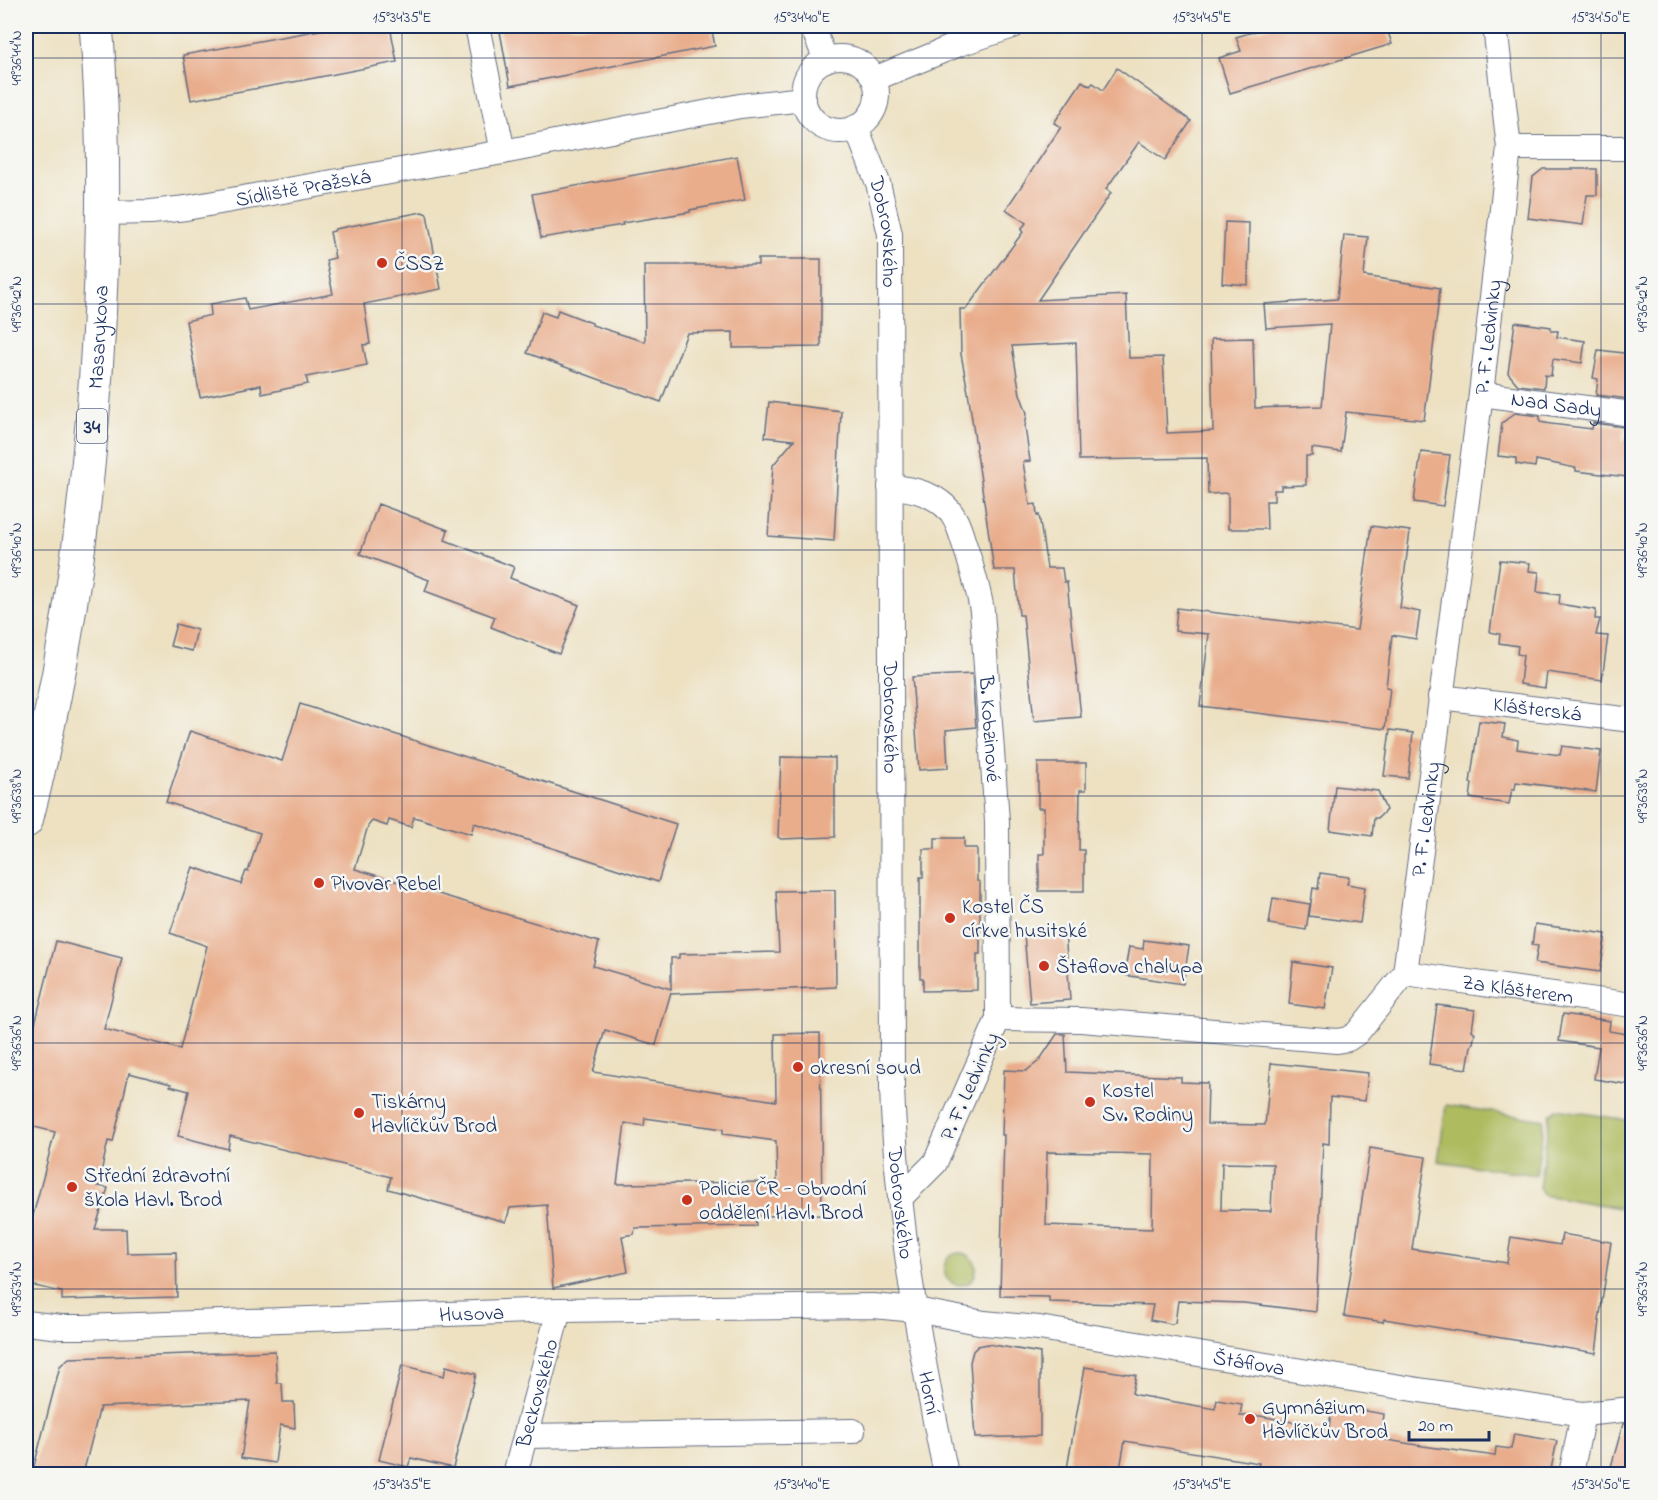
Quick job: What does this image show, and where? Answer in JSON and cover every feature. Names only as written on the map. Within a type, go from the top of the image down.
[{"type":"main road","name":"Masarykova","points":[[26,821],[61,656],[78,551],[96,375],[103,213],[103,124],[96,26]]},
{"type":"street","points":[[477,26],[503,152]]},
{"type":"street","points":[[812,26],[826,60]]},
{"type":"street","points":[[874,79],[962,43],[1013,26]]},
{"type":"street","name":"P. F. Ledvinky","points":[[900,1198],[935,1163],[998,1019],[1081,1020],[1337,1041],[1348,1040],[1357,1033],[1405,973],[1481,394],[1509,148],[1495,26]]},
{"type":"street","points":[[850,59],[864,66],[874,79],[877,93],[875,107],[867,119],[856,127],[840,131],[823,127],[810,115],[804,99],[808,76],[826,60],[850,59]]},
{"type":"street","name":"Sídliště Pražská","points":[[103,213],[151,212],[186,208],[503,152],[740,106],[804,99]]},
{"type":"street","name":"Dobrovského","points":[[856,127],[878,183],[890,234],[892,1088],[895,1152],[916,1310]]},
{"type":"street","points":[[1509,148],[1632,148]]},
{"type":"street","name":"Nad Sady","points":[[1481,394],[1632,414]]},
{"type":"street","name":"B. Kobzinové","points":[[890,487],[920,490],[940,502],[956,520],[978,589],[982,611],[997,821],[998,1019]]},
{"type":"street","name":"Klášterská","points":[[1440,697],[1632,720]]},
{"type":"street","name":"Za Klášterem","points":[[1405,973],[1632,1005]]},
{"type":"street","name":"Husova","points":[[26,1323],[61,1328],[84,1328],[559,1310],[861,1306],[916,1310]]},
{"type":"street","name":"Beckovského","points":[[515,1474],[559,1310]]},
{"type":"street","name":"Štáflova","points":[[916,1310],[955,1319],[1039,1328],[1583,1414],[1632,1409]]},
{"type":"street","name":"Horní","points":[[916,1310],[924,1369],[946,1474]]},
{"type":"street","points":[[1571,1474],[1583,1414]]},
{"type":"street","points":[[525,1436],[853,1431]]},
{"type":"green space","points":[[1446,1105],[1544,1120],[1536,1175],[1438,1161]]},
{"type":"green space","points":[[1557,1109],[1632,1121],[1632,1210],[1544,1195],[1539,1187],[1550,1115]]},
{"type":"green space","points":[[960,1253],[971,1258],[976,1269],[971,1280],[960,1285],[949,1280],[944,1269],[949,1258]]},
{"type":"building","points":[[342,26],[390,26],[397,62],[191,100],[183,55]]},
{"type":"building","points":[[499,26],[711,26],[715,46],[510,86]]},
{"type":"building","points":[[1273,26],[1386,26],[1392,44],[1230,93],[1219,58],[1241,51],[1236,37]]},
{"type":"building","points":[[1117,68],[1191,121],[1165,160],[1139,142],[1106,189],[1111,193],[1038,300],[1126,295],[1129,358],[1163,357],[1167,433],[1213,431],[1211,339],[1253,338],[1255,408],[1322,406],[1330,324],[1266,328],[1264,304],[1337,299],[1344,235],[1368,237],[1364,276],[1440,288],[1428,392],[1424,420],[1346,412],[1341,452],[1312,448],[1312,456],[1306,456],[1306,485],[1281,486],[1281,490],[1274,490],[1274,501],[1266,501],[1267,529],[1228,529],[1228,493],[1208,494],[1207,458],[1079,460],[1076,343],[1012,346],[1020,394],[1027,413],[1025,427],[1030,461],[1023,462],[1030,505],[1036,504],[1037,516],[1039,515],[1047,568],[1062,568],[1064,582],[1067,582],[1081,717],[1034,721],[1023,615],[1019,615],[1015,570],[994,570],[961,354],[960,309],[966,309],[1023,232],[1021,230],[1026,223],[1006,209],[1061,127],[1054,123],[1082,81],[1090,86],[1093,83],[1103,90]]},
{"type":"building","points":[[737,156],[745,200],[622,223],[623,225],[541,238],[532,194]]},
{"type":"building","points":[[1543,169],[1597,169],[1597,195],[1587,195],[1583,225],[1528,218],[1533,177]]},
{"type":"building","points":[[422,212],[427,214],[441,289],[364,304],[370,344],[363,345],[367,365],[306,377],[308,384],[262,394],[261,385],[200,397],[186,321],[211,315],[210,304],[245,298],[248,310],[333,294],[326,260],[335,258],[330,232],[335,229]]},
{"type":"building","points":[[1225,222],[1249,223],[1248,285],[1222,283]]},
{"type":"building","points":[[758,259],[821,259],[821,347],[733,348],[733,332],[687,333],[661,402],[527,353],[542,312],[556,317],[558,310],[592,323],[592,325],[645,342],[644,265],[758,265]]},
{"type":"building","points":[[1515,322],[1551,327],[1551,331],[1558,331],[1557,337],[1585,341],[1582,363],[1553,359],[1551,376],[1545,375],[1544,388],[1518,385],[1508,373]]},
{"type":"building","points":[[1598,350],[1632,354],[1632,394],[1629,394],[1628,399],[1596,395],[1598,379],[1593,378]]},
{"type":"building","points":[[769,402],[841,411],[834,541],[768,536],[773,465],[794,440],[765,437]]},
{"type":"building","points":[[1515,413],[1540,416],[1540,422],[1551,424],[1592,429],[1593,423],[1624,427],[1622,441],[1631,442],[1627,477],[1576,471],[1576,468],[1536,460],[1535,467],[1516,464],[1516,458],[1498,456],[1502,423]]},
{"type":"building","points":[[1421,452],[1450,455],[1443,506],[1414,502]]},
{"type":"building","points":[[378,504],[448,530],[445,540],[514,567],[510,578],[579,605],[559,654],[491,627],[495,617],[425,591],[429,580],[360,554]]},
{"type":"building","points":[[1371,526],[1410,531],[1400,608],[1420,612],[1416,639],[1392,635],[1386,687],[1390,688],[1385,729],[1200,706],[1209,634],[1175,631],[1177,608],[1357,630]]},
{"type":"building","points":[[1500,560],[1530,563],[1529,571],[1539,572],[1537,592],[1560,595],[1559,604],[1596,610],[1595,619],[1600,619],[1596,635],[1608,636],[1602,680],[1547,672],[1545,688],[1520,684],[1523,655],[1517,654],[1518,646],[1499,643],[1500,634],[1490,632]]},
{"type":"building","points":[[176,624],[197,630],[192,651],[170,646]]},
{"type":"building","points":[[972,674],[976,727],[946,730],[948,768],[919,770],[912,677]]},
{"type":"building","points":[[300,704],[676,824],[658,882],[474,823],[471,834],[414,817],[411,827],[389,820],[387,826],[372,821],[368,826],[355,869],[599,942],[593,966],[671,989],[671,958],[679,958],[679,954],[779,952],[776,891],[835,890],[836,987],[671,994],[671,992],[656,1045],[605,1030],[593,1072],[776,1101],[775,1034],[820,1033],[822,1215],[755,1216],[756,1226],[635,1228],[634,1234],[622,1236],[628,1272],[553,1288],[547,1205],[510,1208],[506,1222],[388,1189],[391,1177],[230,1136],[228,1149],[178,1136],[189,1091],[129,1073],[113,1142],[108,1141],[98,1186],[108,1188],[95,1229],[126,1229],[127,1253],[176,1252],[177,1297],[62,1300],[62,1292],[26,1284],[26,1242],[55,1132],[26,1125],[26,1059],[56,941],[122,958],[104,1029],[180,1049],[207,946],[170,933],[193,867],[241,884],[246,871],[248,872],[260,833],[166,802],[190,731],[282,761]],"holes":[[[645,1118],[723,1129],[723,1134],[776,1141],[777,1182],[617,1184],[625,1123],[644,1126]]]},
{"type":"building","points":[[1479,721],[1505,724],[1503,737],[1518,740],[1517,749],[1560,755],[1562,746],[1601,751],[1596,792],[1516,782],[1509,804],[1470,798]]},
{"type":"building","points":[[1390,730],[1413,733],[1408,778],[1384,776]]},
{"type":"building","points":[[781,757],[835,758],[835,837],[781,839],[778,837]]},
{"type":"building","points":[[1038,763],[1086,763],[1086,790],[1080,790],[1079,850],[1084,850],[1084,891],[1039,891],[1039,854],[1044,854],[1044,808],[1038,808]]},
{"type":"building","points":[[1335,786],[1378,791],[1386,810],[1378,818],[1374,818],[1372,836],[1330,830]]},
{"type":"building","name":"Kostel ČS církve husitské","points":[[935,838],[964,838],[964,848],[977,848],[977,881],[980,882],[980,954],[977,954],[977,990],[923,991],[923,978],[920,978],[920,877],[923,877],[923,849],[935,849]]},
{"type":"building","points":[[1320,873],[1349,877],[1347,884],[1365,887],[1360,923],[1309,916],[1313,888],[1318,889]]},
{"type":"building","points":[[1273,898],[1310,904],[1306,930],[1269,924]]},
{"type":"building","points":[[1535,924],[1606,934],[1600,972],[1535,963],[1538,946],[1532,945]]},
{"type":"building","name":"Štaflova chalupa","points":[[1065,931],[1070,1000],[1030,1003],[1024,934]]},
{"type":"building","points":[[1144,940],[1189,946],[1183,984],[1124,975],[1129,947],[1143,949]]},
{"type":"building","points":[[1293,962],[1332,968],[1325,1009],[1289,1004]]},
{"type":"building","points":[[1437,1005],[1475,1010],[1472,1030],[1475,1033],[1467,1069],[1429,1064]]},
{"type":"building","points":[[1563,1014],[1610,1021],[1609,1031],[1632,1035],[1632,1085],[1594,1079],[1599,1047],[1559,1041]]},
{"type":"building","points":[[1057,1034],[1065,1034],[1067,1072],[1181,1077],[1181,1082],[1208,1083],[1207,1124],[1265,1125],[1271,1063],[1368,1073],[1365,1101],[1330,1097],[1329,1144],[1323,1143],[1316,1312],[1244,1303],[1178,1301],[1175,1323],[1172,1324],[1150,1320],[1153,1305],[1049,1302],[1049,1297],[1000,1296],[1004,1070],[1026,1071],[1039,1061]],"holes":[[[1047,1152],[1153,1154],[1152,1229],[1046,1225]],[[1222,1163],[1273,1164],[1271,1211],[1221,1210]]]},
{"type":"building","points":[[1370,1148],[1426,1157],[1412,1249],[1507,1263],[1511,1237],[1560,1245],[1562,1234],[1611,1242],[1596,1353],[1384,1319],[1383,1322],[1344,1316]]},
{"type":"building","points":[[988,1344],[1040,1353],[1040,1436],[975,1438],[970,1362],[973,1351],[978,1346]]},
{"type":"building","points":[[275,1351],[277,1383],[282,1383],[283,1402],[294,1402],[295,1428],[280,1425],[275,1463],[241,1458],[250,1401],[100,1407],[83,1474],[32,1474],[60,1366],[69,1358]]},
{"type":"building","points":[[402,1365],[444,1376],[446,1366],[476,1374],[453,1468],[411,1458],[408,1467],[379,1460]]},
{"type":"building","name":"Gymnázium Havlíčkův Brod","points":[[1085,1367],[1136,1375],[1132,1393],[1136,1395],[1215,1409],[1217,1400],[1242,1404],[1240,1416],[1260,1416],[1329,1429],[1332,1405],[1384,1414],[1381,1439],[1423,1446],[1495,1456],[1496,1447],[1511,1449],[1514,1434],[1557,1441],[1550,1474],[1292,1474],[1257,1469],[1259,1463],[1125,1441],[1119,1474],[1066,1474]]},
{"type":"building","points":[[1632,1423],[1632,1474],[1609,1474],[1623,1424]]},
{"type":"place","name":"ČSSZ","points":[[382,263]]},
{"type":"place","name":"Pivovar Rebel","points":[[319,883]]},
{"type":"place","name":"Kostel ČS církve husitské","points":[[950,918]]},
{"type":"place","name":"Štaflova chalupa","points":[[1044,966]]},
{"type":"place","name":"okresní soud","points":[[798,1067]]},
{"type":"place","name":"Kostel Sv. Rodiny","points":[[1090,1102]]},
{"type":"place","name":"Tiskárny Havlíčkův Brod","points":[[359,1113]]},
{"type":"place","name":"Střední zdravotní škola Havl. Brod","points":[[72,1187]]},
{"type":"place","name":"Policie ČR - Obvodní oddělení Havl. Brod","points":[[687,1200]]},
{"type":"place","name":"Gymnázium Havlíčkův Brod","points":[[1250,1419]]}]
